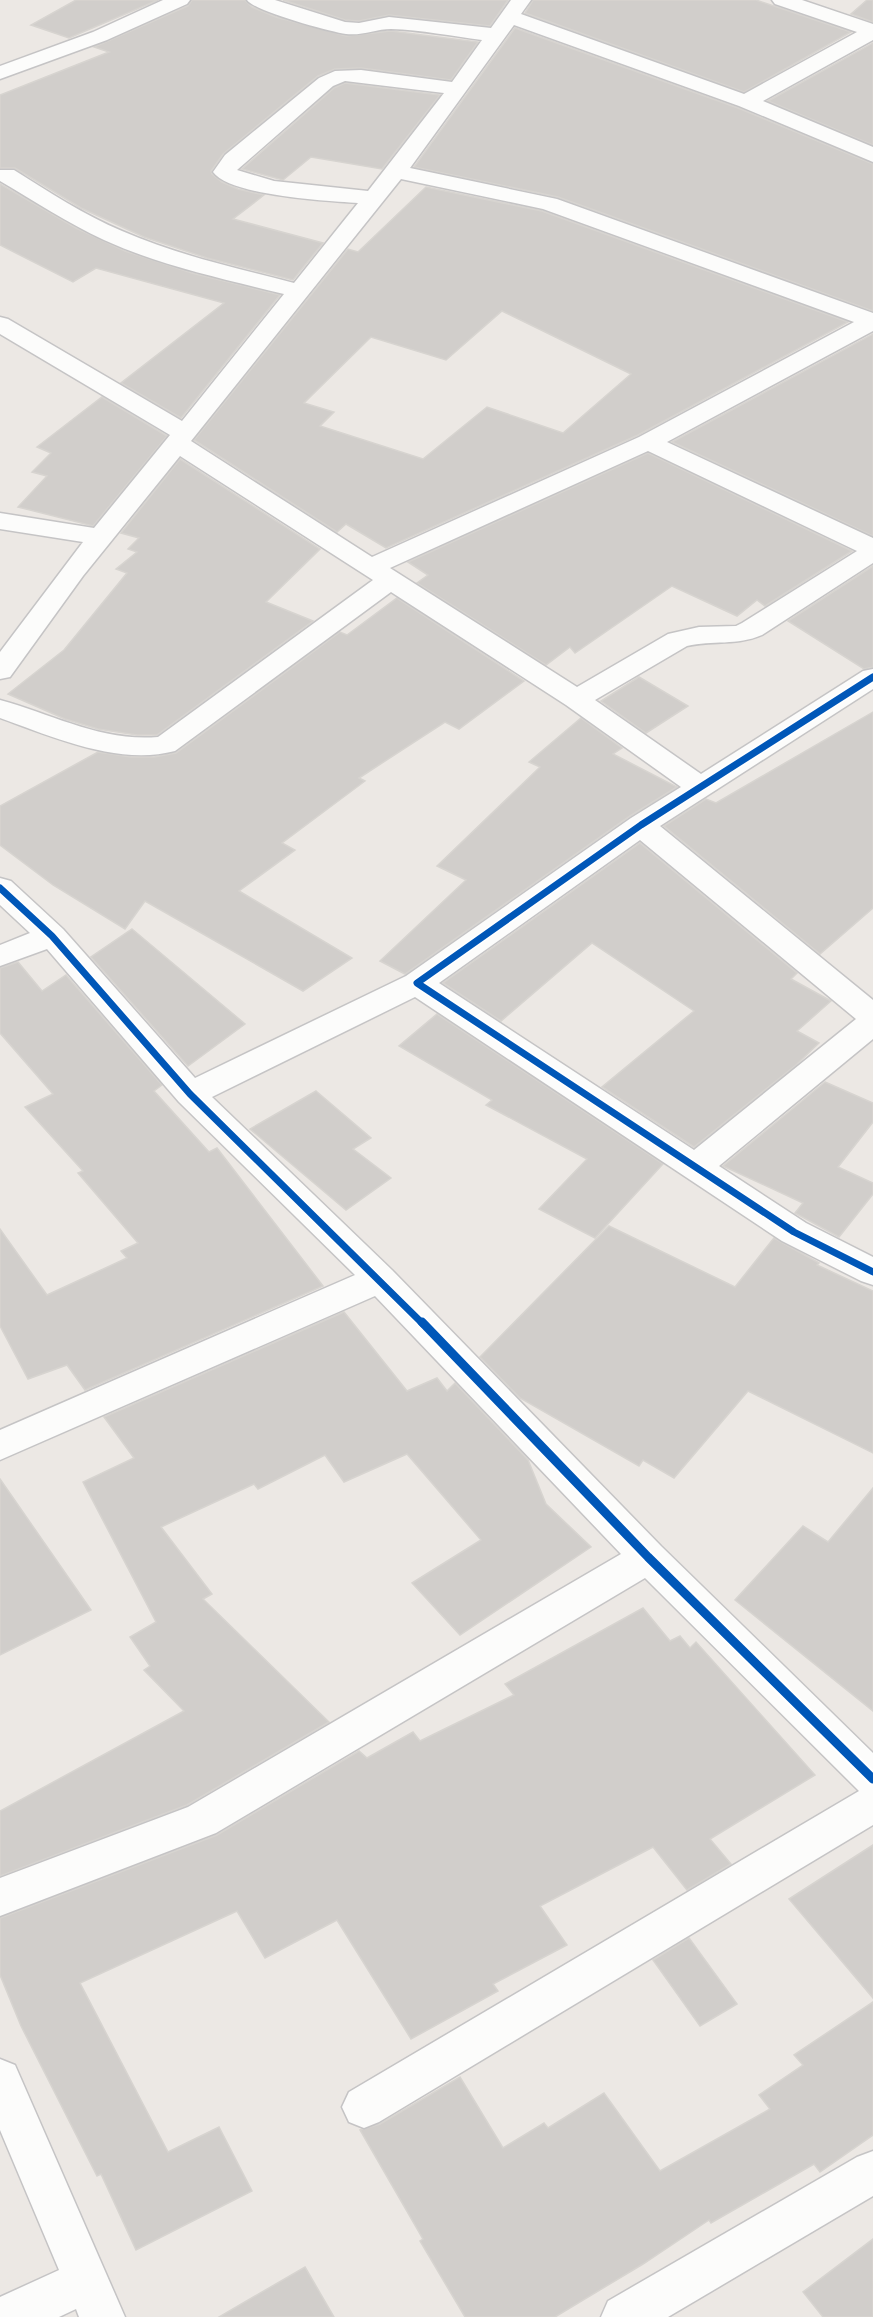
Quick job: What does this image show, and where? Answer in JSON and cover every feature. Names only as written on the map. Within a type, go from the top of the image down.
[{"type":"street","points":[[0,73],[100,36],[180,0]]},
{"type":"street","points":[[257,0],[285,11],[344,28],[359,29],[388,23],[495,35]]},
{"type":"street","points":[[782,0],[873,31]]},
{"type":"street","points":[[0,671],[74,570],[396,171],[516,8],[873,155]]},
{"type":"street","points":[[746,102],[873,31]]},
{"type":"street","points":[[374,198],[267,186],[237,180],[224,172],[242,152],[326,82],[342,75],[457,89]]},
{"type":"street","points":[[396,171],[549,204],[873,321]]},
{"type":"street","points":[[6,175],[77,217],[115,236],[224,272],[299,291]]},
{"type":"street","points":[[0,709],[55,727],[134,747],[149,748],[165,745],[379,574],[648,442],[873,321]]},
{"type":"street","points":[[0,324],[181,438],[379,574],[576,699],[702,788]]},
{"type":"street","points":[[648,442],[860,544],[873,548]]},
{"type":"street","points":[[0,521],[101,537]]},
{"type":"street","points":[[576,699],[678,640],[699,635],[741,634],[752,629],[873,552]]},
{"type":"street","points":[[190,1094],[417,983],[642,825],[873,677]]},
{"type":"street","points":[[642,825],[873,1017]]},
{"type":"street","points":[[0,888],[52,936],[190,1094],[380,1279],[648,1557],[873,1779]]},
{"type":"street","points":[[0,956],[52,936]]},
{"type":"street","points":[[417,983],[794,1232],[873,1272]]},
{"type":"street","points":[[694,1168],[873,1022]]},
{"type":"street","points":[[0,1446],[380,1279]]},
{"type":"street","points":[[0,1897],[202,1820],[648,1557]]},
{"type":"street","points":[[364,2107],[873,1804]]},
{"type":"street","points":[[0,2079],[94,2298],[9,2317]]},
{"type":"street","points":[[624,2317],[873,2172]]},
{"type":"building","points":[[76,0],[158,0],[69,38],[31,25]]},
{"type":"building","points":[[192,0],[245,0],[252,7],[276,17],[346,36],[391,31],[478,42],[451,80],[361,68],[335,69],[318,76],[223,154],[211,171],[212,174],[222,182],[238,189],[264,195],[233,219],[323,243],[293,280],[207,258],[144,237],[81,208],[15,168],[0,168],[0,95],[109,52],[94,47],[188,6]]},
{"type":"building","points":[[283,0],[508,0],[490,26],[389,15],[359,21],[345,20]]},
{"type":"building","points":[[533,0],[756,0],[851,32],[744,92],[525,13]]},
{"type":"building","points":[[867,0],[873,0],[873,22],[851,14]]},
{"type":"building","points":[[515,28],[738,108],[873,164],[873,311],[558,197],[414,167]]},
{"type":"building","points":[[873,43],[873,145],[768,101]]},
{"type":"building","points":[[345,83],[440,95],[382,169],[311,157],[283,180],[242,169],[334,88]]},
{"type":"building","points":[[0,184],[76,228],[125,251],[192,273],[280,295],[181,418],[121,383],[224,303],[96,268],[73,282],[0,245]]},
{"type":"building","points":[[426,187],[542,211],[848,322],[638,435],[386,548],[346,524],[337,532],[194,440],[348,249],[358,252]],"holes":[[[502,311],[631,374],[563,433],[487,407],[423,459],[320,426],[334,412],[304,403],[371,337],[446,360]]]},
{"type":"building","points":[[873,334],[873,536],[672,442]]},
{"type":"building","points":[[102,397],[167,436],[93,526],[18,507],[47,476],[32,472],[51,453],[37,447]]},
{"type":"building","points":[[648,453],[852,551],[765,606],[757,600],[737,616],[672,586],[575,653],[570,647],[546,665],[417,583],[428,575],[408,562]]},
{"type":"building","points":[[180,459],[320,549],[266,602],[313,621],[157,735],[137,735],[98,729],[65,719],[8,694],[64,650],[127,573],[116,569],[137,552],[128,549],[139,538],[121,533]]},
{"type":"building","points":[[873,566],[873,667],[864,669],[788,621]]},
{"type":"building","points":[[397,598],[524,681],[459,729],[445,722],[359,778],[365,781],[282,843],[295,850],[239,891],[352,958],[303,991],[145,901],[125,929],[53,885],[0,845],[0,806],[98,752],[131,757],[154,757],[176,753],[340,632],[347,635]]},
{"type":"building","points":[[639,677],[688,706],[646,733],[601,701]]},
{"type":"building","points":[[873,712],[873,908],[820,954],[664,826],[706,799],[716,803]]},
{"type":"building","points":[[581,718],[622,748],[613,754],[677,787],[630,816],[405,974],[380,961],[466,880],[437,866],[540,767],[529,762]]},
{"type":"building","points":[[640,843],[797,973],[791,979],[831,1001],[797,1031],[819,1043],[796,1065],[694,1147],[602,1087],[694,1011],[592,943],[501,1021],[443,983]]},
{"type":"building","points":[[132,929],[245,1024],[188,1066],[91,957]]},
{"type":"building","points":[[18,962],[42,991],[66,975],[162,1085],[154,1091],[209,1152],[217,1148],[323,1286],[85,1390],[67,1365],[28,1379],[0,1326],[0,1229],[47,1295],[127,1258],[121,1251],[138,1243],[78,1173],[83,1171],[25,1107],[53,1094],[0,1033],[0,968]]},
{"type":"building","points":[[437,1014],[663,1164],[595,1238],[539,1209],[587,1159],[486,1105],[492,1100],[399,1046]]},
{"type":"building","points":[[825,1082],[873,1103],[873,1122],[838,1167],[873,1183],[873,1194],[839,1237],[795,1213],[803,1203],[723,1166]]},
{"type":"building","points":[[316,1091],[371,1138],[353,1149],[391,1178],[346,1210],[250,1129]]},
{"type":"building","points":[[609,1226],[735,1287],[774,1238],[819,1263],[817,1265],[873,1291],[873,1453],[748,1391],[674,1478],[643,1460],[639,1466],[520,1398],[480,1357]]},
{"type":"building","points":[[344,1312],[407,1391],[437,1378],[447,1391],[455,1383],[528,1460],[546,1504],[591,1547],[460,1635],[412,1583],[481,1540],[407,1454],[344,1482],[325,1455],[258,1489],[254,1484],[161,1527],[212,1594],[203,1599],[329,1722],[187,1805],[0,1876],[0,1811],[184,1711],[144,1670],[150,1666],[130,1637],[156,1622],[83,1482],[134,1458],[104,1417]]},
{"type":"building","points":[[0,1479],[91,1610],[0,1655]]},
{"type":"building","points":[[873,1488],[873,1711],[735,1600],[803,1526],[828,1542]]},
{"type":"building","points":[[643,1608],[670,1641],[680,1636],[690,1648],[696,1642],[815,1775],[710,1839],[731,1864],[687,1890],[653,1847],[540,1906],[567,1945],[493,1984],[498,1991],[411,2039],[337,1920],[265,1958],[237,1911],[80,1983],[168,2152],[219,2127],[252,2191],[136,2250],[101,2174],[97,2176],[21,2026],[0,1975],[0,1918],[217,1835],[359,1751],[367,1758],[413,1732],[420,1741],[514,1695],[505,1684]]},
{"type":"building","points":[[873,1845],[873,1998],[789,1899]]},
{"type":"building","points":[[689,1938],[737,2004],[700,2026],[653,1960]]},
{"type":"building","points":[[873,2002],[873,2135],[820,2172],[814,2164],[711,2223],[709,2220],[643,2264],[555,2317],[465,2317],[420,2241],[423,2239],[360,2130],[380,2124],[460,2077],[503,2148],[544,2123],[548,2128],[604,2093],[660,2171],[770,2109],[759,2095],[803,2065],[794,2055]]},
{"type":"building","points":[[873,2239],[873,2317],[823,2317],[803,2292]]},
{"type":"building","points":[[305,2267],[334,2317],[219,2317]]},
{"type":"cycle path","points":[[873,677],[641,825],[417,983],[794,1232],[873,1272]]},
{"type":"cycle path","points":[[0,888],[52,936],[190,1094],[380,1279],[648,1557],[873,1779]]}]
